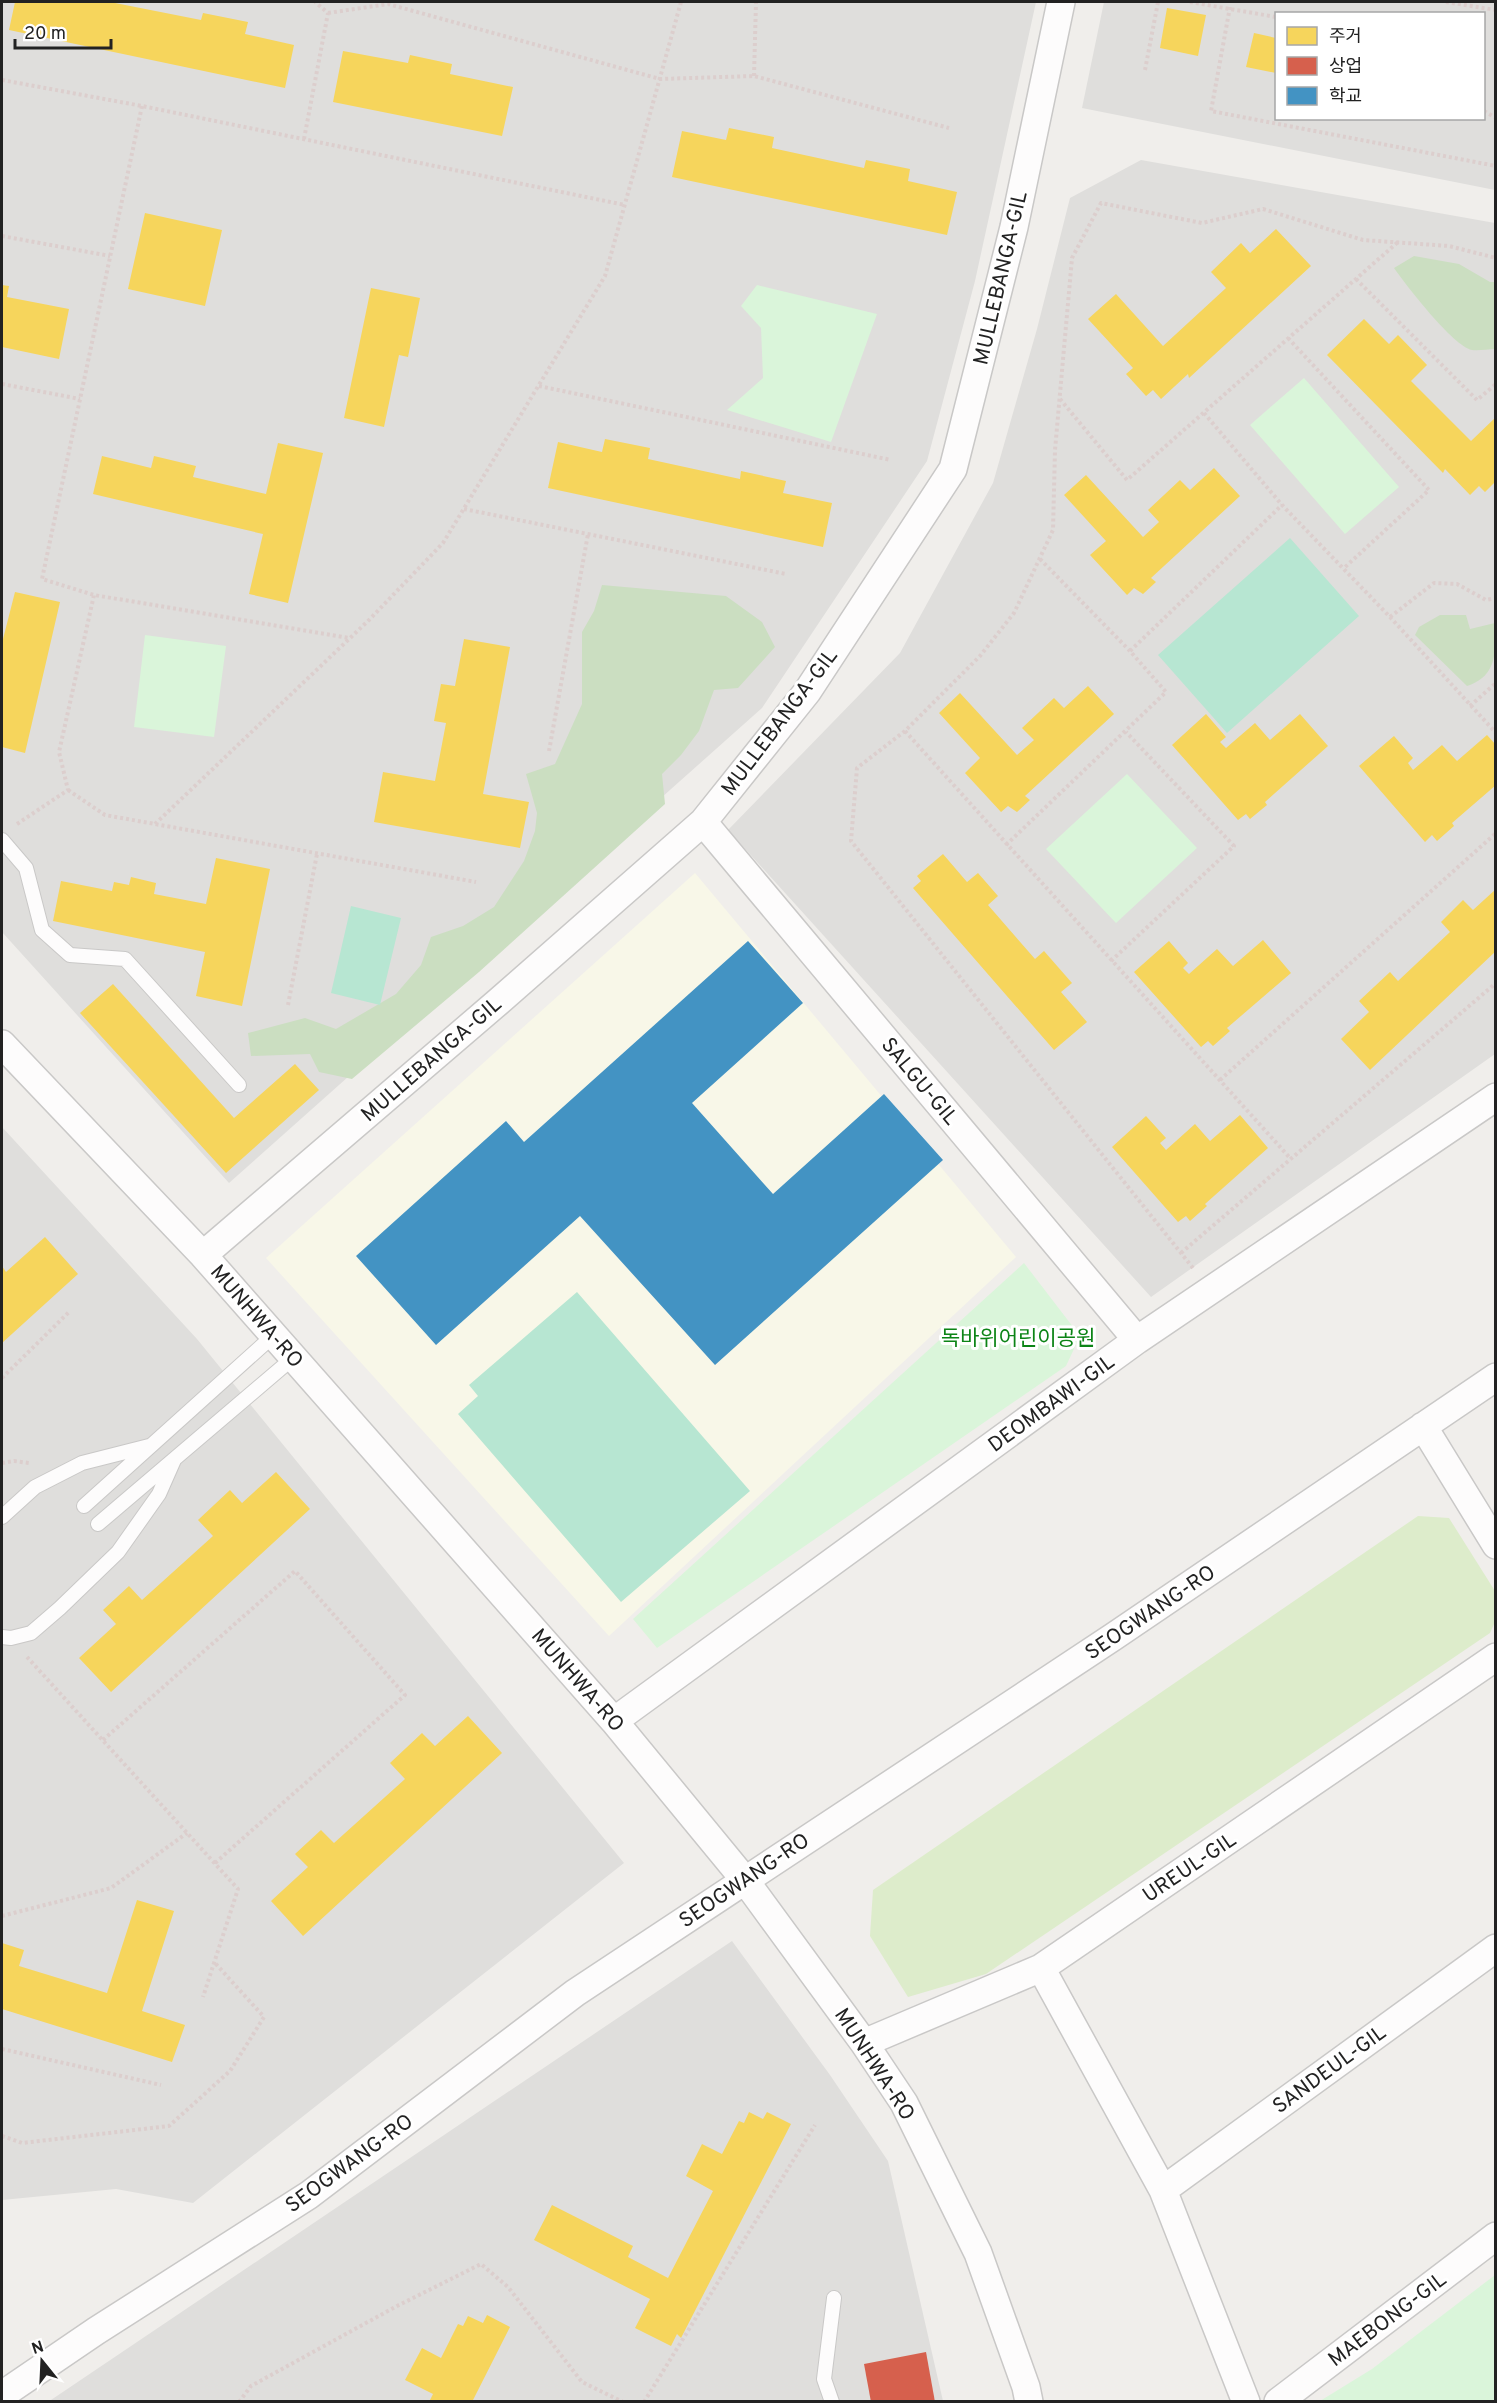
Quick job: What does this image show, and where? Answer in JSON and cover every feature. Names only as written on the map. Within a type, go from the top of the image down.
[{"type":"street","name":"MULLEBANGA-GIL","points":[[202,1255],[703,822],[807,692],[953,470],[1014,227],[1060,2]]},
{"type":"street","name":"SALGU-GIL","points":[[703,822],[1137,1340]]},
{"type":"street","name":"MUNHWA-RO","points":[[2,1044],[202,1255],[274,1335],[614,1721],[744,1879],[864,2043],[904,2103],[978,2253],[1026,2387],[1029,2402]]},
{"type":"street","name":"DEOMBAWI-GIL","points":[[614,1721],[1137,1340],[1496,1097]]},
{"type":"street","name":"SEOGWANG-RO","points":[[2,2395],[96,2331],[309,2195],[575,1993],[744,1879],[1113,1637],[1496,1377]]},
{"type":"street","points":[[1423,1426],[1496,1545]]},
{"type":"street","name":"UREUL-GIL","points":[[864,2043],[1041,1968],[1496,1657]]},
{"type":"street","name":"SANDEUL-GIL","points":[[1163,2190],[1496,1948]]},
{"type":"street","points":[[1041,1968],[1163,2190],[1246,2402]]},
{"type":"street","name":"MAEBONG-GIL","points":[[1278,2402],[1496,2236]]},
{"type":"lane","points":[[2,840],[26,868],[42,930],[69,955],[125,959],[239,1085]]},
{"type":"lane","points":[[84,1506],[274,1335]]},
{"type":"lane","points":[[98,1524],[293,1358]]},
{"type":"lane","points":[[2,1517],[35,1487],[82,1463],[151,1446]]},
{"type":"lane","points":[[6,1637],[31,1633],[118,1552],[159,1494],[174,1460]]},
{"type":"lane","points":[[832,2402],[824,2379],[834,2298]]},
{"type":"path","points":[[315,2],[328,14]]},
{"type":"path","points":[[155,824],[350,638],[443,543],[605,276],[681,2]]},
{"type":"path","points":[[754,76],[756,2]]},
{"type":"path","points":[[1145,69],[1158,2]]},
{"type":"path","points":[[1190,2],[1275,17]]},
{"type":"path","points":[[1446,2],[1468,3],[1496,10]]},
{"type":"path","points":[[328,14],[387,4],[660,79],[754,76],[949,128]]},
{"type":"path","points":[[1230,8],[1211,111],[1496,166]]},
{"type":"path","points":[[304,139],[328,14]]},
{"type":"path","points":[[2,80],[142,106],[625,205]]},
{"type":"path","points":[[142,106],[42,579],[94,595],[350,638]]},
{"type":"path","points":[[1211,1290],[851,841],[857,768],[905,731],[980,656],[1014,613],[1053,530],[1059,398],[1072,258],[1101,204],[1202,223],[1263,209],[1363,240],[1449,246],[1496,258]]},
{"type":"path","points":[[2,236],[110,256]]},
{"type":"path","points":[[1059,398],[1127,480],[1398,242]]},
{"type":"path","points":[[1356,279],[1477,400],[1496,384]]},
{"type":"path","points":[[1288,338],[1430,489],[1343,569]]},
{"type":"path","points":[[2,384],[80,399]]},
{"type":"path","points":[[538,386],[891,460]]},
{"type":"path","points":[[1204,413],[1282,505],[1390,617],[1496,733]]},
{"type":"path","points":[[1130,651],[1282,505]]},
{"type":"path","points":[[464,509],[786,574]]},
{"type":"path","points":[[549,751],[588,534]]},
{"type":"path","points":[[1006,845],[1167,692],[1040,559]]},
{"type":"path","points":[[1390,617],[1434,583],[1457,584],[1486,600],[1496,598]]},
{"type":"path","points":[[94,595],[59,752],[68,790],[105,816],[476,882]]},
{"type":"path","points":[[1470,706],[1496,683]]},
{"type":"path","points":[[905,731],[1290,1158]]},
{"type":"path","points":[[1111,961],[1233,846],[1126,732]]},
{"type":"path","points":[[11,828],[68,790]]},
{"type":"path","points":[[1220,1080],[1496,832]]},
{"type":"path","points":[[288,1005],[317,854]]},
{"type":"path","points":[[1181,1252],[1496,982]]},
{"type":"path","points":[[2,1378],[70,1311]]},
{"type":"path","points":[[103,1740],[295,1571],[405,1695],[215,1863]]},
{"type":"path","points":[[6,1637],[238,1889],[203,1997]]},
{"type":"path","points":[[2,1916],[111,1888],[188,1833]]},
{"type":"path","points":[[2,2136],[22,2143],[169,2126],[230,2071],[264,2017],[214,1963]]},
{"type":"path","points":[[2,2049],[161,2085]]},
{"type":"path","points":[[644,2402],[815,2125]]},
{"type":"path","points":[[239,2402],[251,2386],[397,2306],[481,2264],[508,2288],[582,2382],[623,2402]]},
{"type":"shaded area","points":[[2,2],[1036,2],[975,281],[927,461],[762,708],[229,1183],[2,932]]},
{"type":"shaded area","points":[[1104,2],[1495,2],[1495,190],[1082,108]]},
{"type":"shaded area","points":[[1141,160],[1495,223],[1495,1054],[1151,1297],[728,830],[900,653],[993,483],[1037,329],[1070,198]]},
{"type":"shaded area","points":[[695,873],[1016,1257],[609,1636],[266,1258]]},
{"type":"shaded area","points":[[2,1127],[197,1339],[624,1863],[193,2203],[116,2189],[2,2200]]},
{"type":"shaded area","points":[[732,1941],[830,2075],[888,2161],[943,2401],[48,2402]]},
{"type":"green space","points":[[1414,256],[1459,264],[1490,282],[1495,282],[1495,349],[1472,350],[1464,346],[1430,314],[1394,268]]},
{"type":"green space","points":[[757,285],[877,314],[831,442],[727,410],[763,378],[761,328],[741,306]]},
{"type":"green space","points":[[1304,378],[1399,487],[1345,534],[1250,425]]},
{"type":"green space","points":[[1290,538],[1359,616],[1227,733],[1158,655]]},
{"type":"green space","points":[[602,585],[726,596],[762,622],[775,647],[738,688],[714,690],[699,731],[681,755],[662,774],[665,804],[479,972],[352,1079],[319,1072],[310,1054],[251,1056],[248,1033],[305,1018],[336,1029],[396,994],[421,965],[431,937],[463,926],[494,907],[524,861],[535,831],[537,813],[526,774],[555,764],[582,704],[582,632],[594,611]]},
{"type":"green space","points":[[1440,615],[1466,615],[1470,629],[1495,623],[1493,662],[1489,670],[1477,682],[1467,686],[1415,635],[1419,627]]},
{"type":"green space","points":[[145,635],[226,646],[214,737],[134,727]]},
{"type":"green space","points":[[1127,774],[1197,848],[1116,923],[1046,849]]},
{"type":"green space","points":[[351,906],[401,918],[380,1005],[331,993]]},
{"type":"green space","name":"독바위어린이공원","points":[[1024,1263],[1080,1336],[1066,1366],[657,1648],[633,1619]]},
{"type":"green space","points":[[577,1292],[750,1491],[621,1602],[458,1414],[478,1396],[469,1385]]},
{"type":"green space","points":[[1418,1516],[1449,1518],[1495,1591],[1495,1622],[1490,1633],[986,1974],[908,1997],[870,1936],[873,1890]]},
{"type":"green space","points":[[1495,2275],[1495,2401],[1320,2401],[1372,2369]]},
{"type":"building: 주거","points":[[15,2],[110,2],[201,20],[203,13],[248,22],[245,34],[294,45],[285,88],[9,30]]},
{"type":"building: 주거","points":[[1167,8],[1206,15],[1198,56],[1160,48]]},
{"type":"building: 주거","points":[[1254,33],[1275,38],[1275,73],[1246,67]]},
{"type":"building: 주거","points":[[343,51],[408,63],[410,55],[452,64],[450,74],[513,87],[502,136],[333,102]]},
{"type":"building: 주거","points":[[729,128],[774,137],[772,148],[864,168],[866,160],[910,169],[908,181],[957,192],[947,235],[672,177],[682,131],[726,140]]},
{"type":"building: 주거","points":[[145,213],[222,230],[205,306],[128,289]]},
{"type":"building: 주거","points":[[1276,229],[1311,266],[1189,378],[1188,374],[1161,399],[1153,390],[1146,396],[1126,374],[1133,368],[1088,319],[1116,294],[1163,346],[1226,288],[1211,272],[1241,243],[1250,253]]},
{"type":"building: 주거","points":[[2,285],[9,286],[7,297],[69,309],[59,359],[2,347]]},
{"type":"building: 주거","points":[[371,288],[420,298],[408,357],[399,355],[384,427],[344,418]]},
{"type":"building: 주거","points":[[1364,319],[1389,344],[1398,335],[1427,365],[1411,381],[1471,441],[1496,417],[1496,481],[1485,492],[1479,486],[1470,495],[1445,469],[1443,473],[1327,355]]},
{"type":"building: 주거","points":[[605,439],[650,448],[648,459],[740,479],[741,471],[786,481],[783,493],[832,503],[823,547],[548,488],[558,442],[602,452]]},
{"type":"building: 주거","points":[[278,443],[323,453],[288,603],[249,594],[263,534],[93,494],[102,456],[151,468],[154,456],[196,466],[193,477],[266,494]]},
{"type":"building: 주거","points":[[1214,468],[1240,496],[1151,578],[1156,582],[1143,594],[1134,588],[1127,595],[1090,555],[1106,541],[1064,495],[1086,475],[1143,537],[1159,522],[1148,510],[1180,480],[1190,490]]},
{"type":"building: 주거","points":[[15,592],[60,602],[25,753],[2,747],[2,643]]},
{"type":"building: 주거","points":[[464,639],[510,647],[483,794],[529,802],[520,848],[374,822],[383,772],[435,781],[446,723],[434,721],[441,684],[455,686]]},
{"type":"building: 주거","points":[[1088,686],[1114,714],[1025,796],[1030,800],[1017,812],[1008,806],[1001,812],[965,773],[980,758],[939,713],[960,693],[1017,755],[1034,740],[1022,728],[1054,698],[1064,708]]},
{"type":"building: 주거","points":[[1206,714],[1226,737],[1220,742],[1226,748],[1255,723],[1270,740],[1300,714],[1328,746],[1265,802],[1267,805],[1250,819],[1246,814],[1238,820],[1172,745]]},
{"type":"building: 주거","points":[[1487,735],[1496,745],[1496,785],[1452,823],[1454,826],[1437,841],[1432,835],[1425,842],[1359,766],[1394,736],[1413,758],[1408,763],[1413,770],[1442,745],[1457,761]]},
{"type":"building: 주거","points":[[943,854],[967,882],[978,873],[998,896],[988,905],[1035,959],[1044,951],[1072,983],[1061,992],[1087,1022],[1054,1050],[913,888],[921,881],[917,876]]},
{"type":"building: 주거","points":[[216,858],[270,869],[242,1006],[196,996],[205,952],[53,921],[61,881],[112,891],[114,882],[129,885],[131,877],[156,883],[154,894],[206,904]]},
{"type":"building: 주거","points":[[1496,889],[1496,951],[1370,1070],[1341,1039],[1369,1012],[1359,1001],[1390,972],[1398,981],[1450,932],[1441,922],[1463,900],[1473,910]]},
{"type":"building: 주거","points":[[1263,940],[1291,973],[1227,1028],[1230,1031],[1213,1046],[1208,1041],[1201,1047],[1134,972],[1169,941],[1188,963],[1183,968],[1189,974],[1217,949],[1233,966]]},
{"type":"building: 주거","points":[[113,984],[234,1118],[295,1064],[319,1090],[226,1173],[80,1013]]},
{"type":"building: 주거","points":[[1240,1115],[1268,1148],[1205,1204],[1207,1206],[1190,1221],[1186,1216],[1178,1222],[1112,1147],[1146,1116],[1166,1138],[1160,1143],[1166,1150],[1195,1124],[1210,1141]]},
{"type":"building: 주거","points":[[45,1237],[78,1274],[2,1343],[2,1266],[6,1272]]},
{"type":"building: 주거","points":[[276,1472],[310,1509],[111,1692],[79,1658],[116,1624],[103,1610],[129,1586],[142,1600],[213,1536],[198,1520],[230,1490],[242,1503]]},
{"type":"building: 주거","points":[[468,1716],[502,1753],[303,1936],[271,1901],[308,1867],[295,1854],[321,1830],[334,1843],[405,1779],[390,1763],[422,1733],[435,1746]]},
{"type":"building: 주거","points":[[137,1900],[174,1911],[142,2011],[185,2025],[172,2062],[2,2009],[2,1943],[24,1950],[19,1966],[107,1993]]},
{"type":"building: 주거","points":[[749,2112],[763,2119],[767,2112],[791,2124],[681,2338],[677,2334],[671,2346],[635,2328],[650,2299],[534,2240],[552,2205],[633,2246],[628,2257],[668,2278],[713,2191],[686,2176],[702,2144],[722,2154],[739,2121],[744,2123]]},
{"type":"building: 주거","points":[[487,2315],[510,2327],[472,2402],[429,2402],[433,2394],[405,2380],[422,2348],[441,2358],[458,2324],[463,2326],[468,2316],[483,2323]]},
{"type":"building: 상업","points":[[926,2352],[935,2402],[871,2402],[864,2364]]},
{"type":"building: 학교","points":[[748,941],[803,1003],[692,1103],[773,1194],[884,1094],[943,1160],[715,1365],[580,1216],[436,1345],[356,1256],[506,1121],[524,1142]]}]
